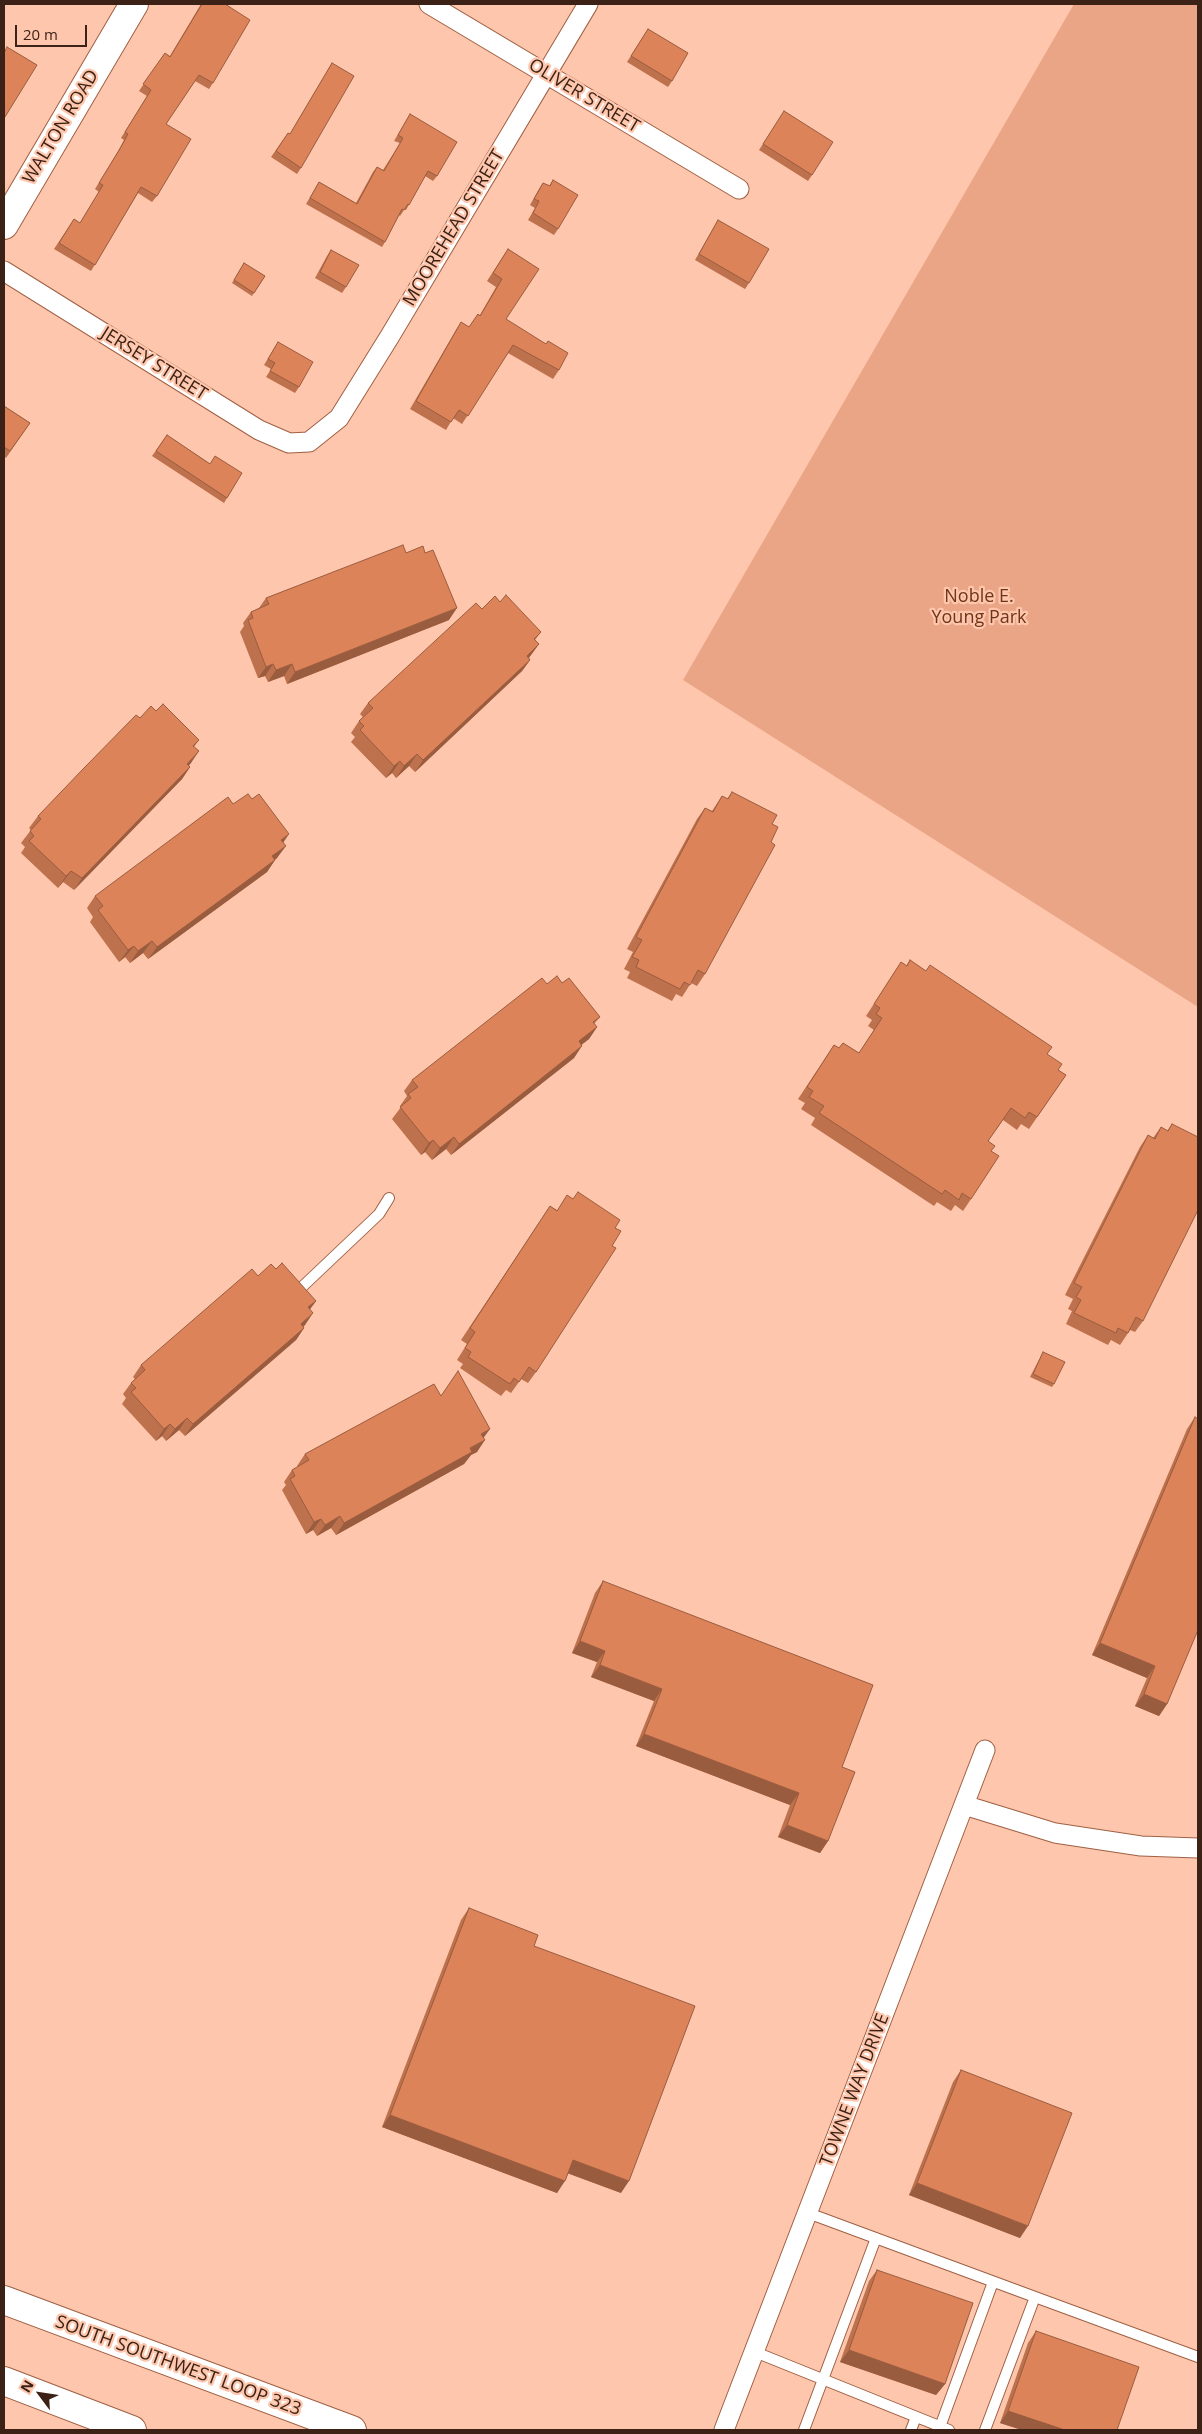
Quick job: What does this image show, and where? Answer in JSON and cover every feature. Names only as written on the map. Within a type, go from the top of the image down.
[{"type":"main road","name":"WALTON ROAD","points":[[4,225],[134,4]]},
{"type":"main road","name":"SOUTH SOUTHWEST LOOP 323","points":[[4,2300],[352,2430]]},
{"type":"main road","points":[[4,2381],[115,2427]]},
{"type":"street","name":"OLIVER STREET","points":[[429,4],[739,189]]},
{"type":"street","name":"MOOREHEAD STREET","points":[[310,442],[339,418],[588,4]]},
{"type":"street","name":"JERSEY STREET","points":[[4,271],[259,430],[289,443],[310,442]]},
{"type":"street","name":"TOWNE WAY DRIVE","points":[[724,2430],[985,1750]]},
{"type":"street","points":[[964,1805],[1055,1833],[1141,1846],[1198,1848]]},
{"type":"lane","points":[[302,1287],[379,1214],[389,1198]]},
{"type":"lane","points":[[808,2213],[1198,2357]]},
{"type":"lane","points":[[804,2430],[876,2238]]},
{"type":"lane","points":[[754,2352],[944,2428],[993,2282]]},
{"type":"lane","points":[[985,2430],[1035,2297]]},
{"type":"lane","points":[[911,2430],[916,2417]]},
{"type":"green space","name":"Noble E. Young Park","points":[[1074,4],[1198,4],[1198,1007],[683,680]]},
{"type":"building","points":[[202,4],[225,4],[250,20],[213,83],[199,75],[166,124],[191,139],[157,196],[141,187],[95,265],[59,243],[74,219],[80,223],[103,185],[99,183],[128,134],[125,132],[151,90],[143,84],[165,53],[170,57]]},
{"type":"building","points":[[648,29],[688,53],[672,81],[631,56]]},
{"type":"building","points":[[7,47],[37,65],[5,117],[4,53]]},
{"type":"building","points":[[332,63],[354,76],[301,168],[276,151],[288,133],[290,134]]},
{"type":"building","points":[[784,111],[833,142],[812,175],[763,144]]},
{"type":"building","points":[[410,114],[457,142],[437,176],[428,171],[409,205],[404,210],[402,209],[385,242],[310,198],[319,182],[357,204],[377,167],[384,171],[403,138],[398,135]]},
{"type":"building","points":[[553,180],[578,195],[558,229],[533,213],[539,201],[534,199],[543,183],[550,186]]},
{"type":"building","points":[[718,220],[769,249],[749,283],[699,254]]},
{"type":"building","points":[[508,249],[539,269],[506,319],[546,344],[548,341],[568,353],[559,370],[513,345],[468,416],[459,410],[451,422],[416,401],[461,322],[469,327],[478,314],[480,316],[502,279],[493,273]]},
{"type":"building","points":[[331,250],[359,265],[346,287],[320,272]]},
{"type":"building","points":[[244,263],[265,276],[254,293],[234,280]]},
{"type":"building","points":[[278,342],[313,362],[299,387],[270,371],[275,363],[268,359]]},
{"type":"building","points":[[4,406],[30,423],[10,451],[4,447]]},
{"type":"building","points":[[167,435],[210,464],[215,456],[242,473],[227,498],[156,451]]},
{"type":"building","points":[[403,545],[406,553],[423,546],[425,553],[433,550],[457,608],[295,672],[292,664],[276,670],[273,664],[266,667],[248,620],[253,618],[251,612],[269,604],[266,598]]},
{"type":"building","points":[[506,595],[541,632],[534,639],[539,644],[527,656],[530,660],[423,760],[417,754],[404,766],[400,761],[394,766],[360,730],[364,726],[359,721],[373,708],[368,703],[476,603],[482,609],[495,596],[500,602]]},
{"type":"building","points":[[163,704],[199,740],[193,746],[199,751],[187,764],[190,767],[82,878],[71,871],[66,876],[29,841],[34,836],[30,831],[41,819],[38,816],[136,715],[140,718],[151,706],[156,711]]},
{"type":"building","points":[[732,792],[777,815],[772,824],[778,827],[771,842],[775,845],[705,974],[698,970],[690,985],[684,982],[680,989],[636,967],[639,960],[632,957],[642,940],[636,937],[705,808],[713,812],[722,796],[728,799]]},
{"type":"building","points":[[248,794],[252,799],[259,794],[289,834],[281,840],[286,846],[272,856],[275,860],[157,947],[152,941],[138,951],[134,946],[128,950],[98,910],[103,906],[95,896],[228,797],[233,804]]},
{"type":"building","points":[[910,960],[926,971],[930,965],[1052,1047],[1047,1054],[1062,1064],[1058,1070],[1066,1075],[1037,1117],[1029,1112],[1025,1118],[1011,1108],[988,1141],[995,1146],[991,1151],[999,1156],[971,1199],[962,1193],[959,1200],[945,1190],[942,1194],[819,1113],[824,1106],[809,1097],[813,1091],[807,1087],[834,1045],[839,1048],[843,1043],[859,1053],[882,1018],[876,1014],[880,1008],[874,1004],[901,962],[907,966]]},
{"type":"building","points":[[557,976],[562,983],[569,978],[600,1017],[593,1022],[597,1027],[579,1041],[582,1046],[459,1144],[454,1137],[440,1148],[433,1140],[429,1143],[400,1107],[411,1098],[408,1094],[418,1087],[412,1080],[542,978],[547,984]]},
{"type":"building","points":[[1172,1124],[1198,1137],[1198,1210],[1143,1321],[1136,1317],[1128,1333],[1118,1328],[1116,1333],[1074,1313],[1081,1300],[1076,1297],[1082,1287],[1074,1283],[1148,1135],[1155,1139],[1161,1127],[1168,1131]]},
{"type":"building","points":[[578,1192],[620,1220],[615,1228],[621,1231],[612,1246],[616,1248],[536,1372],[529,1367],[519,1382],[514,1378],[510,1384],[468,1357],[471,1352],[465,1348],[475,1332],[470,1328],[550,1206],[557,1211],[567,1195],[573,1199]]},
{"type":"building","points":[[282,1263],[316,1301],[308,1307],[313,1313],[301,1324],[304,1328],[193,1424],[187,1418],[175,1429],[170,1424],[164,1429],[131,1392],[136,1388],[131,1383],[145,1370],[141,1365],[252,1269],[258,1276],[271,1264],[276,1269]]},
{"type":"building","points":[[1043,1352],[1065,1362],[1054,1384],[1033,1374]]},
{"type":"building","points":[[458,1371],[490,1429],[481,1434],[485,1440],[470,1448],[472,1452],[344,1523],[340,1516],[325,1525],[321,1519],[314,1522],[290,1479],[295,1476],[292,1470],[309,1460],[305,1454],[434,1384],[441,1396]]},
{"type":"building","points":[[1195,1417],[1198,1419],[1198,1630],[1167,1704],[1144,1694],[1155,1666],[1100,1643]]},
{"type":"building","points":[[603,1581],[873,1685],[842,1767],[855,1772],[828,1841],[787,1825],[799,1793],[644,1734],[662,1689],[600,1665],[605,1651],[580,1641]]},
{"type":"building","points":[[469,1908],[538,1935],[534,1946],[695,2006],[629,2181],[573,2160],[565,2181],[390,2115]]},
{"type":"building","points":[[961,2070],[1072,2113],[1028,2226],[917,2183]]},
{"type":"building","points":[[877,2270],[973,2303],[945,2384],[849,2350]]},
{"type":"building","points":[[1036,2331],[1139,2367],[1117,2430],[1065,2430],[1008,2411]]}]
